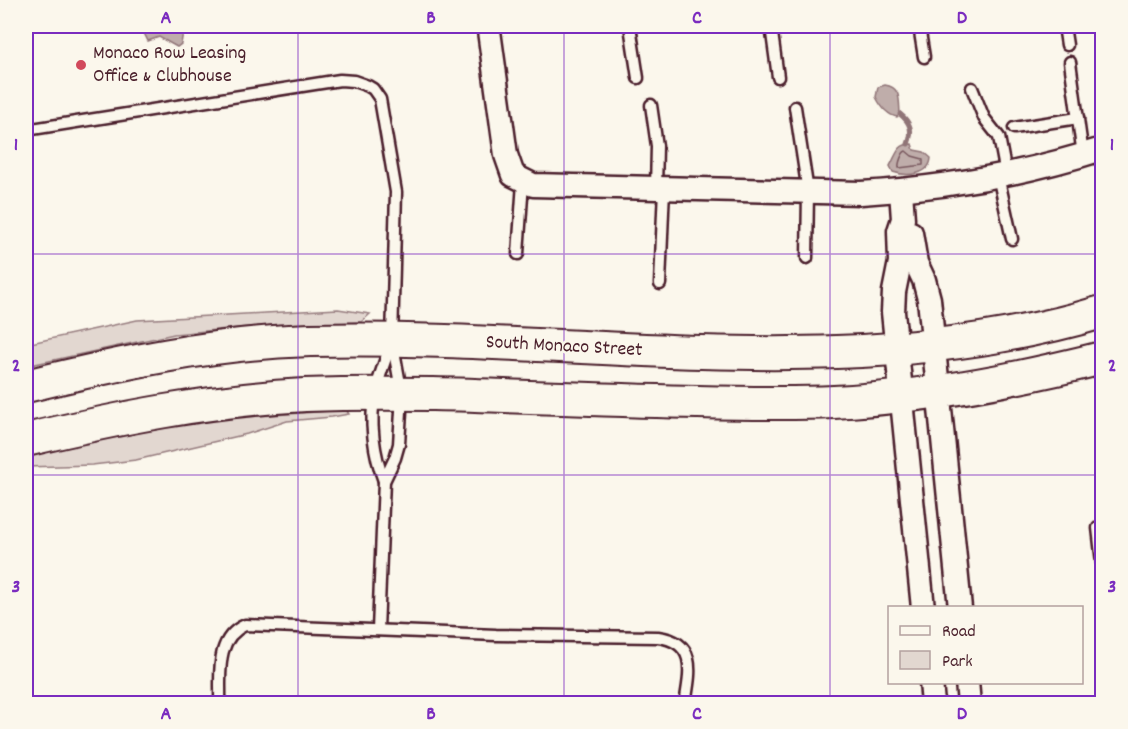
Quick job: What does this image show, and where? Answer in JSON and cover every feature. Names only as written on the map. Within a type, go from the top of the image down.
[{"type":"main road","name":"South Monaco Street","points":[[26,386],[133,361],[210,348],[302,341],[392,340],[661,351],[802,352],[896,349],[964,342],[1102,312]]},
{"type":"main road","points":[[26,440],[118,418],[233,400],[311,395],[389,395],[774,404],[831,402],[901,396],[938,390],[1056,369],[1102,358]]},
{"type":"street","points":[[490,26],[506,155],[513,175],[533,185],[861,193],[901,191],[1002,175],[1093,152]]},
{"type":"street","points":[[901,191],[903,219],[899,234],[899,275],[893,304],[923,606]]},
{"type":"street","points":[[903,219],[911,234],[916,263],[927,290],[960,606]]},
{"type":"street","points":[[931,684],[933,704]]},
{"type":"street","points":[[968,684],[969,704]]},
{"type":"lane","points":[[630,26],[638,78]]},
{"type":"lane","points":[[771,26],[778,77]]},
{"type":"lane","points":[[919,26],[924,57]]},
{"type":"lane","points":[[1064,26],[1067,45]]},
{"type":"lane","points":[[1070,62],[1078,118],[1093,152]]},
{"type":"lane","points":[[26,130],[336,81],[354,81],[368,86],[377,94],[383,109],[396,192],[397,217],[389,395],[375,450],[384,482],[378,630]]},
{"type":"lane","points":[[972,88],[984,118],[999,137],[1012,240]]},
{"type":"lane","points":[[651,105],[660,188],[660,285]]},
{"type":"lane","points":[[795,106],[808,192],[807,258]]},
{"type":"lane","points":[[1014,128],[1078,118]]},
{"type":"lane","points":[[518,254],[523,182]]},
{"type":"lane","points":[[384,482],[399,444],[389,395],[392,340]]},
{"type":"lane","points":[[1102,527],[1098,528],[1102,563]]},
{"type":"lane","points":[[220,704],[222,649],[236,629],[245,625],[672,639],[685,649],[689,661],[690,671],[685,704]]},
{"type":"green space","points":[[338,309],[370,314],[361,322],[259,326],[174,334],[26,366],[26,344],[137,320]]},
{"type":"green space","points":[[346,410],[349,414],[287,421],[247,434],[136,460],[92,465],[26,467],[26,456],[116,434],[215,419]]},
{"type":"water","points":[[155,26],[184,26],[181,44],[177,47],[159,37],[148,41],[144,33]]},
{"type":"water","points":[[885,85],[897,91],[900,114],[897,117],[887,112],[876,97],[878,87]]},
{"type":"water","points":[[907,144],[912,144],[914,150],[924,152],[931,158],[930,164],[917,173],[893,172],[890,166],[898,150]]},
{"type":"waterway","points":[[26,29],[60,26]]},
{"type":"waterway","points":[[900,114],[910,128],[908,144]]},
{"type":"place","name":"Monaco Row Leasing Office & Clubhouse","points":[[81,65]]}]
